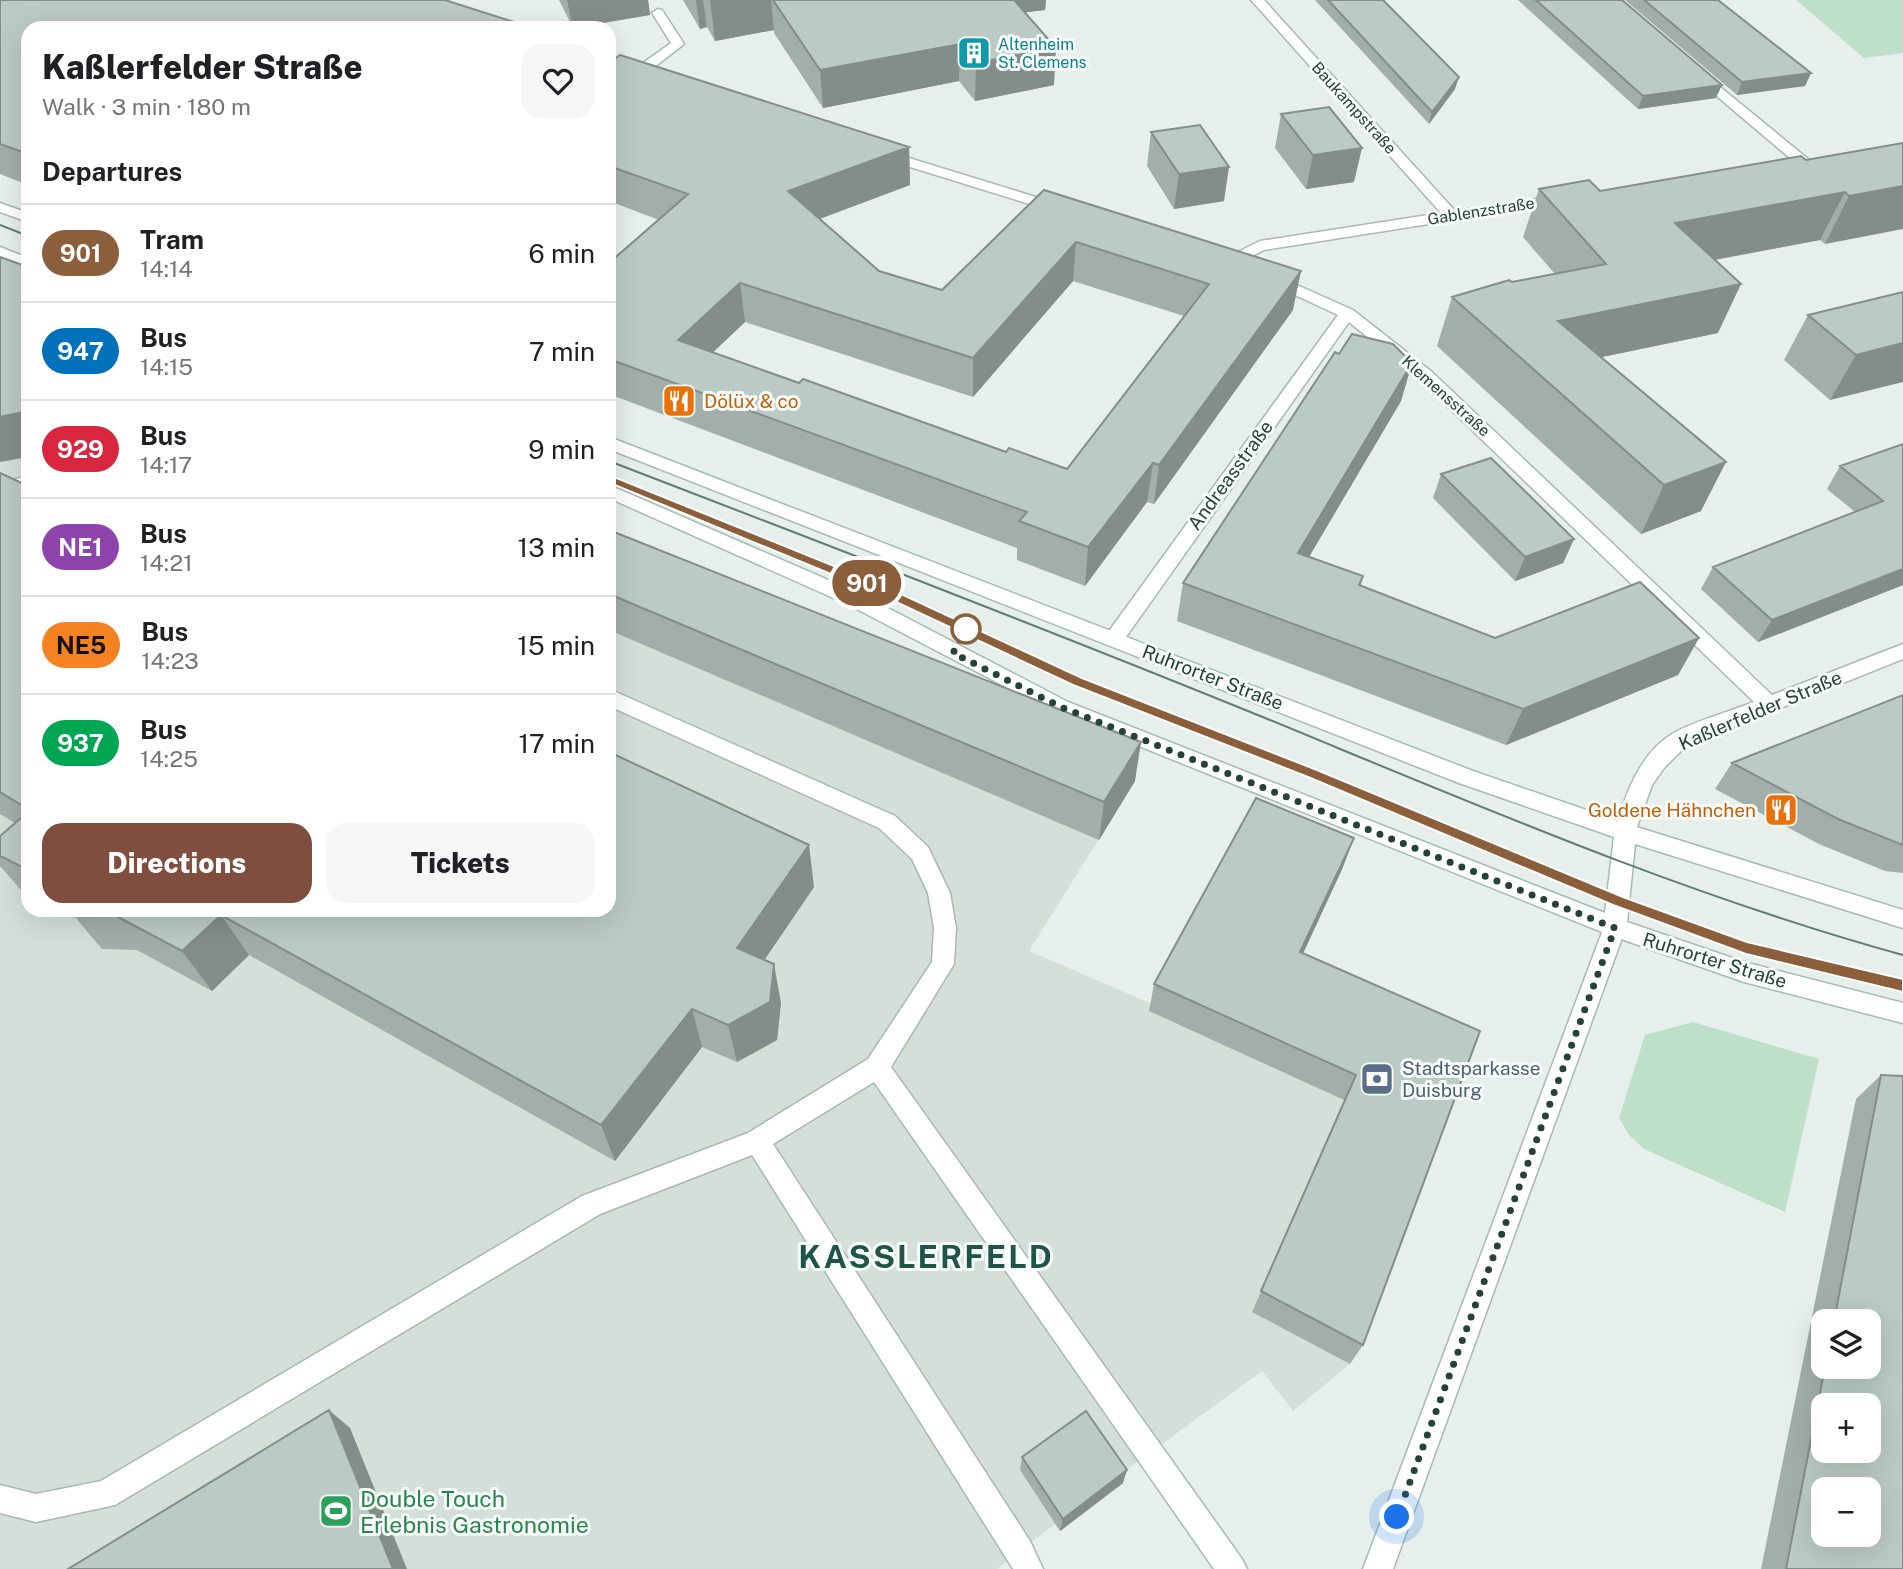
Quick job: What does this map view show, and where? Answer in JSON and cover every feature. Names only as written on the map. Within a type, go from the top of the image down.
[{"type":"street","name":"Baukampstraße","points":[[1257,0],[1451,216]]},
{"type":"street","points":[[632,78],[678,44],[658,13]]},
{"type":"street","points":[[1687,63],[1809,161],[1776,166]]},
{"type":"street","points":[[872,151],[1070,213]]},
{"type":"street","name":"Gablenzstraße","points":[[1222,260],[1260,246],[1573,197]]},
{"type":"street","points":[[0,207],[21,215]]},
{"type":"street","points":[[0,252],[21,260]]},
{"type":"street","name":"Klemensstraße","points":[[1222,260],[1347,313],[1426,376],[1768,703]]},
{"type":"street","name":"Andreasstraße","points":[[1114,639],[1347,313]]},
{"type":"street","name":"Ruhrorter Straße","points":[[616,446],[1466,777],[1625,832],[1903,919]]},
{"type":"street","points":[[0,489],[21,484]]},
{"type":"street","name":"Ruhrorter Straße","points":[[616,494],[856,600],[1061,707],[1615,928],[1744,972],[1903,1013]]},
{"type":"street","name":"Kaßlerfelder Straße","points":[[1378,1569],[1615,928],[1625,832],[1639,786],[1653,763],[1679,740],[1903,652]]},
{"type":"street","points":[[0,1499],[36,1508],[105,1495],[591,1205],[757,1141],[877,1068],[943,964],[945,928],[939,893],[919,853],[887,822],[616,700]]},
{"type":"street","points":[[877,1068],[1232,1569]]},
{"type":"street","points":[[757,1141],[1020,1550],[1028,1569]]},
{"type":"shaded area","points":[[0,292],[21,300],[21,917],[616,917],[616,569],[1135,781],[1029,951],[1152,1004],[1149,1011],[1344,1100],[1252,1311],[1350,1364],[1293,1411],[1262,1371],[1118,1476],[1123,1483],[1060,1531],[1055,1524],[997,1569],[0,1569]]},
{"type":"green space","points":[[1796,0],[1903,0],[1903,53],[1864,58]]},
{"type":"green space","points":[[1693,1022],[1819,1059],[1785,1212],[1644,1149],[1629,1135],[1619,1118],[1645,1035]]},
{"type":"building","points":[[0,0],[445,0],[511,21],[21,21],[21,152],[0,144]]},
{"type":"building","points":[[773,0],[1014,0],[1056,48],[976,63],[960,44],[820,70]]},
{"type":"building","points":[[1328,0],[1383,0],[1459,77],[1432,112]]},
{"type":"building","points":[[1536,0],[1622,0],[1722,85],[1643,96]]},
{"type":"building","points":[[1644,0],[1718,0],[1811,73],[1742,82]]},
{"type":"building","points":[[620,55],[909,147],[788,191],[879,271],[942,290],[1044,190],[1301,271],[1159,465],[1153,463],[1088,547],[1019,521],[1027,512],[616,362],[616,257],[688,194],[616,168],[616,58]],"holes":[[[1076,242],[1209,284],[1067,469],[1009,448],[1006,452],[803,379],[799,383],[678,340],[740,283],[973,358]]]},
{"type":"building","points":[[1329,107],[1362,148],[1313,155],[1281,114]]},
{"type":"building","points":[[1200,125],[1229,167],[1179,174],[1151,132]]},
{"type":"building","points":[[1903,143],[1903,186],[1849,196],[1845,192],[1675,223],[1741,284],[1558,321],[1726,462],[1664,485],[1452,297],[1509,280],[1512,282],[1606,264],[1539,189],[1589,180],[1600,191],[1801,156],[1806,160]]},
{"type":"building","points":[[0,257],[21,264],[21,412],[0,417]]},
{"type":"building","points":[[1903,292],[1903,343],[1856,355],[1808,315]]},
{"type":"building","points":[[1352,334],[1393,344],[1412,363],[1298,553],[1363,576],[1359,585],[1495,638],[1640,582],[1699,638],[1523,709],[1183,583],[1335,352],[1339,354]]},
{"type":"building","points":[[1903,444],[1903,569],[1772,620],[1713,567],[1883,501],[1840,466]]},
{"type":"building","points":[[1491,458],[1574,539],[1525,557],[1441,474]]},
{"type":"building","points":[[0,473],[21,483],[21,805],[0,792]]},
{"type":"building","points":[[616,533],[1141,742],[1104,802],[616,597]]},
{"type":"building","points":[[1903,695],[1903,845],[1838,819],[1732,763]]},
{"type":"building","points":[[616,755],[809,845],[737,948],[774,964],[770,1002],[728,1025],[692,1009],[601,1125],[225,917],[616,917]]},
{"type":"building","points":[[1256,798],[1354,838],[1300,952],[1480,1031],[1363,1345],[1261,1291],[1356,1075],[1154,984]]},
{"type":"building","points":[[21,818],[21,866],[0,856],[0,836]]},
{"type":"building","points":[[118,917],[219,917],[182,951]]},
{"type":"building","points":[[1881,1075],[1903,1076],[1903,1569],[1786,1569],[1811,1440],[1811,1463],[1881,1463],[1881,1393],[1820,1393],[1823,1379],[1881,1379],[1881,1309],[1836,1309]]},
{"type":"building","points":[[329,1410],[393,1569],[68,1569]]},
{"type":"building","points":[[1086,1411],[1127,1470],[1063,1519],[1022,1457]]},
{"type":"tram line","points":[[0,225],[21,233]]},
{"type":"tram line","points":[[616,464],[1105,654],[1583,847],[1742,905],[1903,955]]},
{"type":"tram line","points":[[616,482],[882,589],[1078,681],[1312,774],[1618,901],[1746,948],[1903,986]]},
{"type":"tram line","name":"901","points":[[616,482],[882,590],[1077,681],[1312,774],[1618,901],[1746,948],[1903,986]]},
{"type":"place","name":"Altenheim St. Clemens","points":[[974,53]]},
{"type":"place","name":"Dölüx & co","points":[[679,401]]},
{"type":"place","name":"Goldene Hähnchen","points":[[1781,810]]},
{"type":"place","name":"Stadtsparkasse Duisburg","points":[[1377,1079]]},
{"type":"place","name":"Double Touch Erlebnis Gastronomie","points":[[336,1511]]},
{"type":"district","name":"KASSLERFELD","points":[[926,1256]]},
{"type":"route","points":[[966,629],[953,653],[1061,707],[1394,837],[1615,928],[1397,1517]]}]
